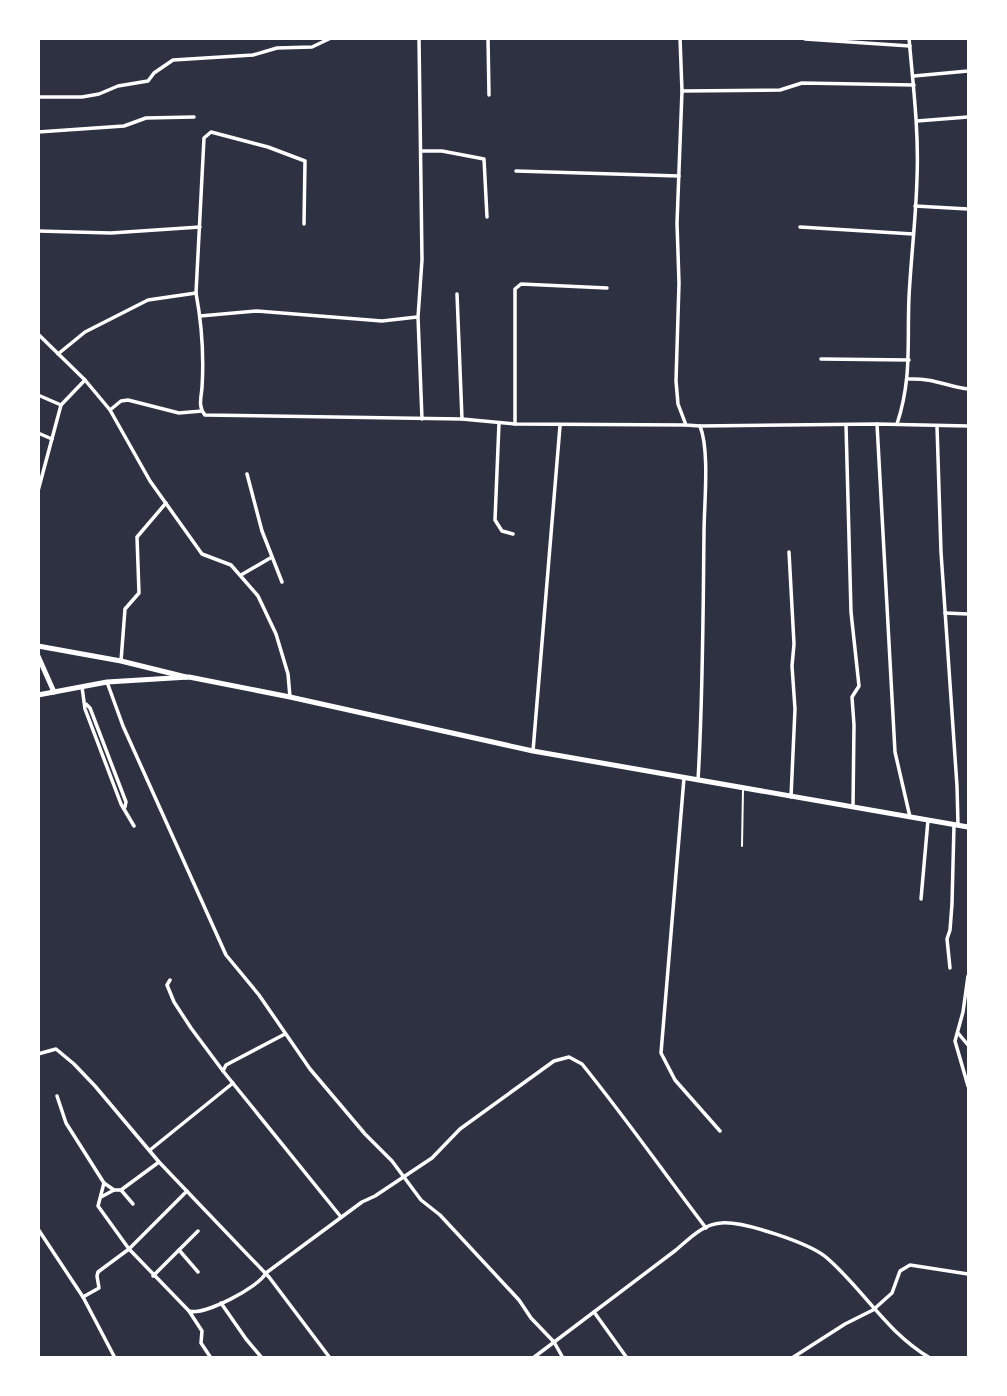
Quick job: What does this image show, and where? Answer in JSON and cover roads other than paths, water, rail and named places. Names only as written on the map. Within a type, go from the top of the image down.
[{"type":"main road","points":[[38,646],[121,661],[533,751],[968,827]]},
{"type":"main road","points":[[38,656],[54,692]]},
{"type":"main road","points":[[38,695],[107,682],[189,677]]},
{"type":"street","points":[[38,97],[82,97],[100,94],[118,86],[148,80],[173,60],[253,55],[277,48],[312,47],[331,38]]},
{"type":"street","points":[[419,38],[422,260],[418,317],[422,419]]},
{"type":"street","points":[[488,38],[489,95]]},
{"type":"street","points":[[680,38],[682,91],[676,381],[678,404],[686,425]]},
{"type":"street","points":[[897,424],[909,379],[915,206],[917,121],[909,38]]},
{"type":"street","points":[[805,39],[910,46]]},
{"type":"street","points":[[914,76],[968,71]]},
{"type":"street","points":[[682,91],[780,90],[802,83],[914,85]]},
{"type":"street","points":[[38,132],[124,126],[146,118],[194,117]]},
{"type":"street","points":[[917,121],[968,117]]},
{"type":"street","points":[[202,411],[203,366],[196,293],[204,138],[211,132],[305,162],[304,224]]},
{"type":"street","points":[[422,151],[442,151],[484,159],[487,217]]},
{"type":"street","points":[[516,171],[679,176]]},
{"type":"street","points":[[915,206],[968,209]]},
{"type":"street","points":[[38,231],[111,233],[200,227]]},
{"type":"street","points":[[800,227],[913,234]]},
{"type":"street","points":[[515,424],[515,289],[521,284],[607,288]]},
{"type":"street","points":[[58,354],[85,332],[148,300],[196,293]]},
{"type":"street","points":[[457,294],[462,419]]},
{"type":"street","points":[[200,316],[257,311],[382,321],[418,317]]},
{"type":"street","points":[[38,334],[85,380],[110,410],[131,451],[202,554],[220,559],[241,575],[258,596],[276,634],[288,674],[290,697]]},
{"type":"street","points":[[821,359],[909,360]]},
{"type":"street","points":[[909,379],[929,378],[952,387],[968,389]]},
{"type":"street","points":[[38,491],[61,405],[85,380]]},
{"type":"street","points":[[38,394],[61,405]]},
{"type":"street","points":[[110,410],[121,401],[128,400],[179,413],[202,411],[212,416],[462,419],[560,425],[968,426]]},
{"type":"street","points":[[499,423],[495,520],[502,531],[513,534]]},
{"type":"street","points":[[877,424],[895,751],[910,817]]},
{"type":"street","points":[[533,751],[560,425]]},
{"type":"street","points":[[846,425],[851,612],[859,686],[852,697],[853,807]]},
{"type":"street","points":[[698,781],[705,627],[705,475],[700,426]]},
{"type":"street","points":[[937,426],[941,552],[959,814],[956,825],[950,930],[947,939],[950,968]]},
{"type":"street","points":[[38,433],[52,439]]},
{"type":"street","points":[[247,474],[251,495],[282,582]]},
{"type":"street","points":[[121,661],[125,609],[139,593],[137,537],[166,503]]},
{"type":"street","points":[[789,552],[795,709],[791,797]]},
{"type":"street","points":[[241,575],[272,557]]},
{"type":"street","points":[[945,613],[968,614]]},
{"type":"street","points":[[107,682],[226,955],[259,995],[310,1069],[421,1200],[440,1215],[519,1300],[531,1318],[554,1342],[562,1357]]},
{"type":"street","points":[[82,687],[86,704],[90,708],[134,826]]},
{"type":"street","points":[[684,778],[661,1053],[675,1080],[720,1131]]},
{"type":"street","points":[[921,899],[928,820]]},
{"type":"street","points":[[968,976],[966,1012],[955,1041],[968,1086]]},
{"type":"street","points":[[170,980],[167,985],[174,1002],[223,1071],[341,1217]]},
{"type":"street","points":[[958,1033],[968,1045]]},
{"type":"street","points":[[223,1071],[226,1065],[285,1034]]},
{"type":"street","points":[[38,1054],[56,1049],[95,1086],[159,1163],[265,1273],[330,1357]]},
{"type":"street","points":[[189,1311],[196,1313],[221,1303],[262,1280],[265,1273],[341,1217],[432,1158],[460,1129],[513,1090],[554,1061],[569,1057],[582,1064],[617,1106],[637,1138],[706,1228]]},
{"type":"street","points":[[150,1151],[233,1083]]},
{"type":"street","points":[[57,1096],[66,1123],[104,1182],[114,1190]]},
{"type":"street","points":[[101,1197],[121,1189],[159,1163]]},
{"type":"street","points":[[104,1182],[98,1206],[129,1249],[189,1311],[202,1331],[201,1343],[211,1357]]},
{"type":"street","points":[[121,1189],[133,1204]]},
{"type":"street","points":[[83,1297],[99,1288],[98,1272],[129,1249],[187,1191]]},
{"type":"street","points":[[533,1357],[676,1250],[692,1235],[720,1223],[750,1226],[805,1245],[825,1256],[873,1310],[911,1346],[930,1357]]},
{"type":"street","points":[[38,1229],[83,1297],[115,1357]]},
{"type":"street","points":[[153,1276],[198,1231]]},
{"type":"street","points":[[179,1250],[198,1272]]},
{"type":"street","points":[[792,1357],[873,1310],[892,1293],[900,1271],[910,1265],[968,1274]]},
{"type":"street","points":[[221,1303],[262,1357]]},
{"type":"street","points":[[594,1312],[627,1357]]},
{"type":"lane","points":[[742,846],[743,788]]}]
